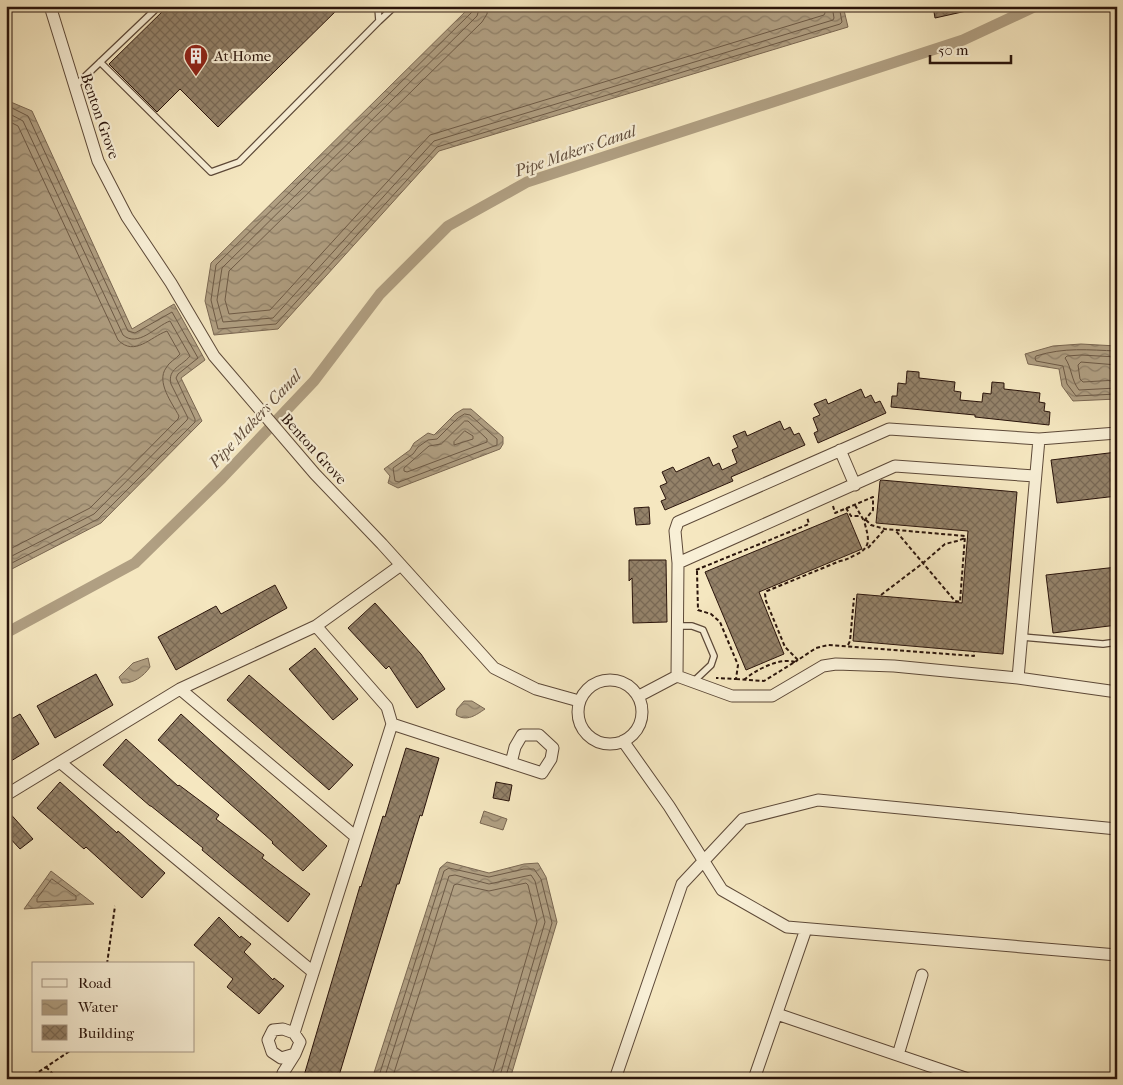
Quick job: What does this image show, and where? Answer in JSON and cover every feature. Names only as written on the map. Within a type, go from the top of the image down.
[{"type":"street","name":"Benton Grove","points":[[50,6],[98,161],[127,217],[214,356],[294,450],[494,668],[536,689],[579,701]]},
{"type":"street","points":[[677,676],[682,561],[675,531],[678,522],[889,429],[1039,439],[1117,433]]},
{"type":"street","points":[[1018,678],[1039,439]]},
{"type":"street","points":[[840,450],[855,485]]},
{"type":"street","points":[[682,561],[895,466],[1035,476]]},
{"type":"street","points":[[6,795],[180,689],[316,626],[401,565]]},
{"type":"street","points":[[294,1033],[392,724],[387,707],[316,626]]},
{"type":"street","points":[[639,696],[677,676],[732,696],[772,696],[823,666],[836,664],[894,666],[1018,678],[1117,692]]},
{"type":"street","points":[[613,679],[628,685],[639,696],[643,706],[643,717],[639,727],[632,736],[623,742],[608,744],[592,739],[579,722],[579,701],[592,684],[602,680],[613,679]]},
{"type":"street","points":[[180,689],[356,837]]},
{"type":"street","points":[[392,724],[510,764]]},
{"type":"street","points":[[623,742],[669,806],[722,890],[787,927],[1117,955]]},
{"type":"street","points":[[61,763],[313,972]]},
{"type":"street","points":[[615,1079],[682,884],[744,819],[818,800],[1117,829]]},
{"type":"street","points":[[754,1079],[806,929]]},
{"type":"street","points":[[898,1055],[922,975]]},
{"type":"street","points":[[777,1014],[968,1079]]},
{"type":"street","points":[[282,1079],[283,1073],[295,1054],[300,1042],[294,1033],[283,1029],[273,1030],[268,1040],[272,1052],[281,1058],[295,1054]]},
{"type":"lane","points":[[74,87],[159,6]]},
{"type":"lane","points":[[376,6],[378,8],[379,21]]},
{"type":"lane","points":[[100,62],[211,172],[240,162],[394,6]]},
{"type":"lane","points":[[678,626],[692,626],[703,630],[714,656],[711,665],[693,682]]},
{"type":"lane","points":[[1022,637],[1103,644],[1117,642]]},
{"type":"path","points":[[829,497],[836,513],[873,497],[873,510],[865,520],[866,550]]},
{"type":"path","points":[[855,505],[861,516],[870,525],[885,529],[965,536],[965,538]]},
{"type":"path","points":[[697,571],[809,524],[804,508]]},
{"type":"path","points":[[846,508],[851,516],[861,516]]},
{"type":"path","points":[[797,661],[785,647],[766,601],[765,594],[767,591],[866,550],[871,547],[885,529]]},
{"type":"path","points":[[895,530],[955,601],[960,602],[965,538]]},
{"type":"path","points":[[881,595],[945,544],[957,542],[965,538]]},
{"type":"path","points":[[682,561],[697,571]]},
{"type":"path","points":[[697,571],[698,610],[711,614],[720,622],[738,665],[736,679]]},
{"type":"path","points":[[848,646],[854,598]]},
{"type":"path","points":[[702,673],[710,677],[768,680],[821,646],[848,646],[974,656],[974,652]]},
{"type":"path","points":[[744,680],[750,675],[780,662],[797,661]]},
{"type":"path","points":[[107,962],[115,906]]},
{"type":"path","points":[[28,1079],[68,1052]]},
{"type":"path","points":[[46,1067],[58,1079]]},
{"type":"water","points":[[471,6],[843,6],[848,27],[439,151],[278,329],[214,335],[205,301],[211,263]]},
{"type":"water","points":[[6,100],[32,111],[132,329],[174,304],[205,360],[181,378],[202,421],[101,523],[6,572]]},
{"type":"water","points":[[1081,344],[1117,346],[1117,399],[1073,401],[1062,386],[1059,369],[1028,364],[1025,354],[1053,346]]},
{"type":"water","points":[[463,409],[471,409],[503,437],[503,444],[500,449],[398,488],[388,483],[390,476],[384,469],[410,450],[414,443],[428,433],[434,435],[455,414]]},
{"type":"water","points":[[148,658],[150,667],[145,673],[134,681],[122,683],[119,677],[133,663]]},
{"type":"water","points":[[464,701],[472,701],[485,709],[468,718],[460,717],[456,715],[457,709]]},
{"type":"water","points":[[484,811],[507,819],[503,830],[480,823]]},
{"type":"water","points":[[447,862],[489,873],[524,864],[538,863],[546,877],[557,922],[510,1079],[372,1079],[440,868]]},
{"type":"water","points":[[51,871],[94,904],[24,909]]},
{"type":"building","name":"At Home","points":[[168,6],[341,6],[218,127],[180,89],[157,112],[109,64]]},
{"type":"building","points":[[933,6],[970,6],[971,10],[935,18]]},
{"type":"building","points":[[907,371],[919,372],[919,378],[955,382],[954,391],[961,392],[960,400],[982,402],[983,393],[991,394],[992,382],[1004,383],[1004,389],[1040,393],[1039,402],[1045,403],[1044,411],[1050,412],[1049,425],[975,417],[975,415],[891,407],[892,396],[897,396],[898,383],[906,384]]},
{"type":"building","points":[[861,389],[865,398],[871,395],[875,403],[880,401],[886,413],[818,443],[814,433],[818,431],[813,418],[820,415],[814,404],[826,399],[828,404]]},
{"type":"building","points":[[780,421],[784,430],[790,427],[794,435],[799,433],[805,445],[731,477],[733,481],[665,510],[661,501],[666,499],[660,486],[667,483],[662,472],[673,467],[676,472],[709,457],[713,466],[719,463],[722,470],[737,463],[732,450],[738,447],[733,436],[745,431],[747,436]]},
{"type":"building","points":[[1117,452],[1117,496],[1057,503],[1051,460]]},
{"type":"building","points":[[881,480],[1017,492],[1003,654],[853,641],[857,594],[962,603],[968,531],[876,523]]},
{"type":"building","points":[[649,507],[650,524],[636,525],[634,508]]},
{"type":"building","points":[[847,513],[862,549],[759,592],[784,654],[746,670],[705,572]]},
{"type":"building","points":[[629,560],[666,560],[667,622],[633,623],[632,578],[629,581]]},
{"type":"building","points":[[1117,567],[1117,625],[1053,633],[1046,575]]},
{"type":"building","points":[[275,585],[287,608],[176,670],[158,637],[216,606],[221,614]]},
{"type":"building","points":[[375,603],[421,654],[445,689],[417,708],[389,666],[386,669],[348,628]]},
{"type":"building","points":[[315,648],[358,699],[333,720],[289,669]]},
{"type":"building","points":[[96,674],[113,705],[55,738],[37,706]]},
{"type":"building","points":[[249,675],[353,765],[329,790],[227,700]]},
{"type":"building","points":[[20,714],[39,744],[6,764],[6,722]]},
{"type":"building","points":[[181,714],[327,846],[303,871],[158,740]]},
{"type":"building","points":[[126,739],[178,786],[219,815],[216,819],[264,855],[262,858],[310,894],[288,922],[103,765]]},
{"type":"building","points":[[406,748],[439,758],[422,816],[420,815],[399,884],[397,884],[338,1079],[303,1079],[360,886],[383,816],[385,817]]},
{"type":"building","points":[[60,782],[165,873],[142,898],[86,847],[84,849],[37,808]]},
{"type":"building","points":[[496,782],[512,785],[509,801],[493,798]]},
{"type":"building","points":[[6,809],[33,839],[20,849],[6,834]]},
{"type":"building","points":[[219,917],[240,938],[241,936],[251,944],[244,952],[273,980],[274,978],[284,986],[259,1014],[227,987],[233,979],[194,945]]},
{"type":"waterway","name":"Pipe Makers Canal","points":[[6,633],[135,563],[222,478],[314,381],[380,294],[448,226],[527,182],[963,40],[1036,6]]},
{"type":"place","name":"At Home","points":[[196,77]]}]
